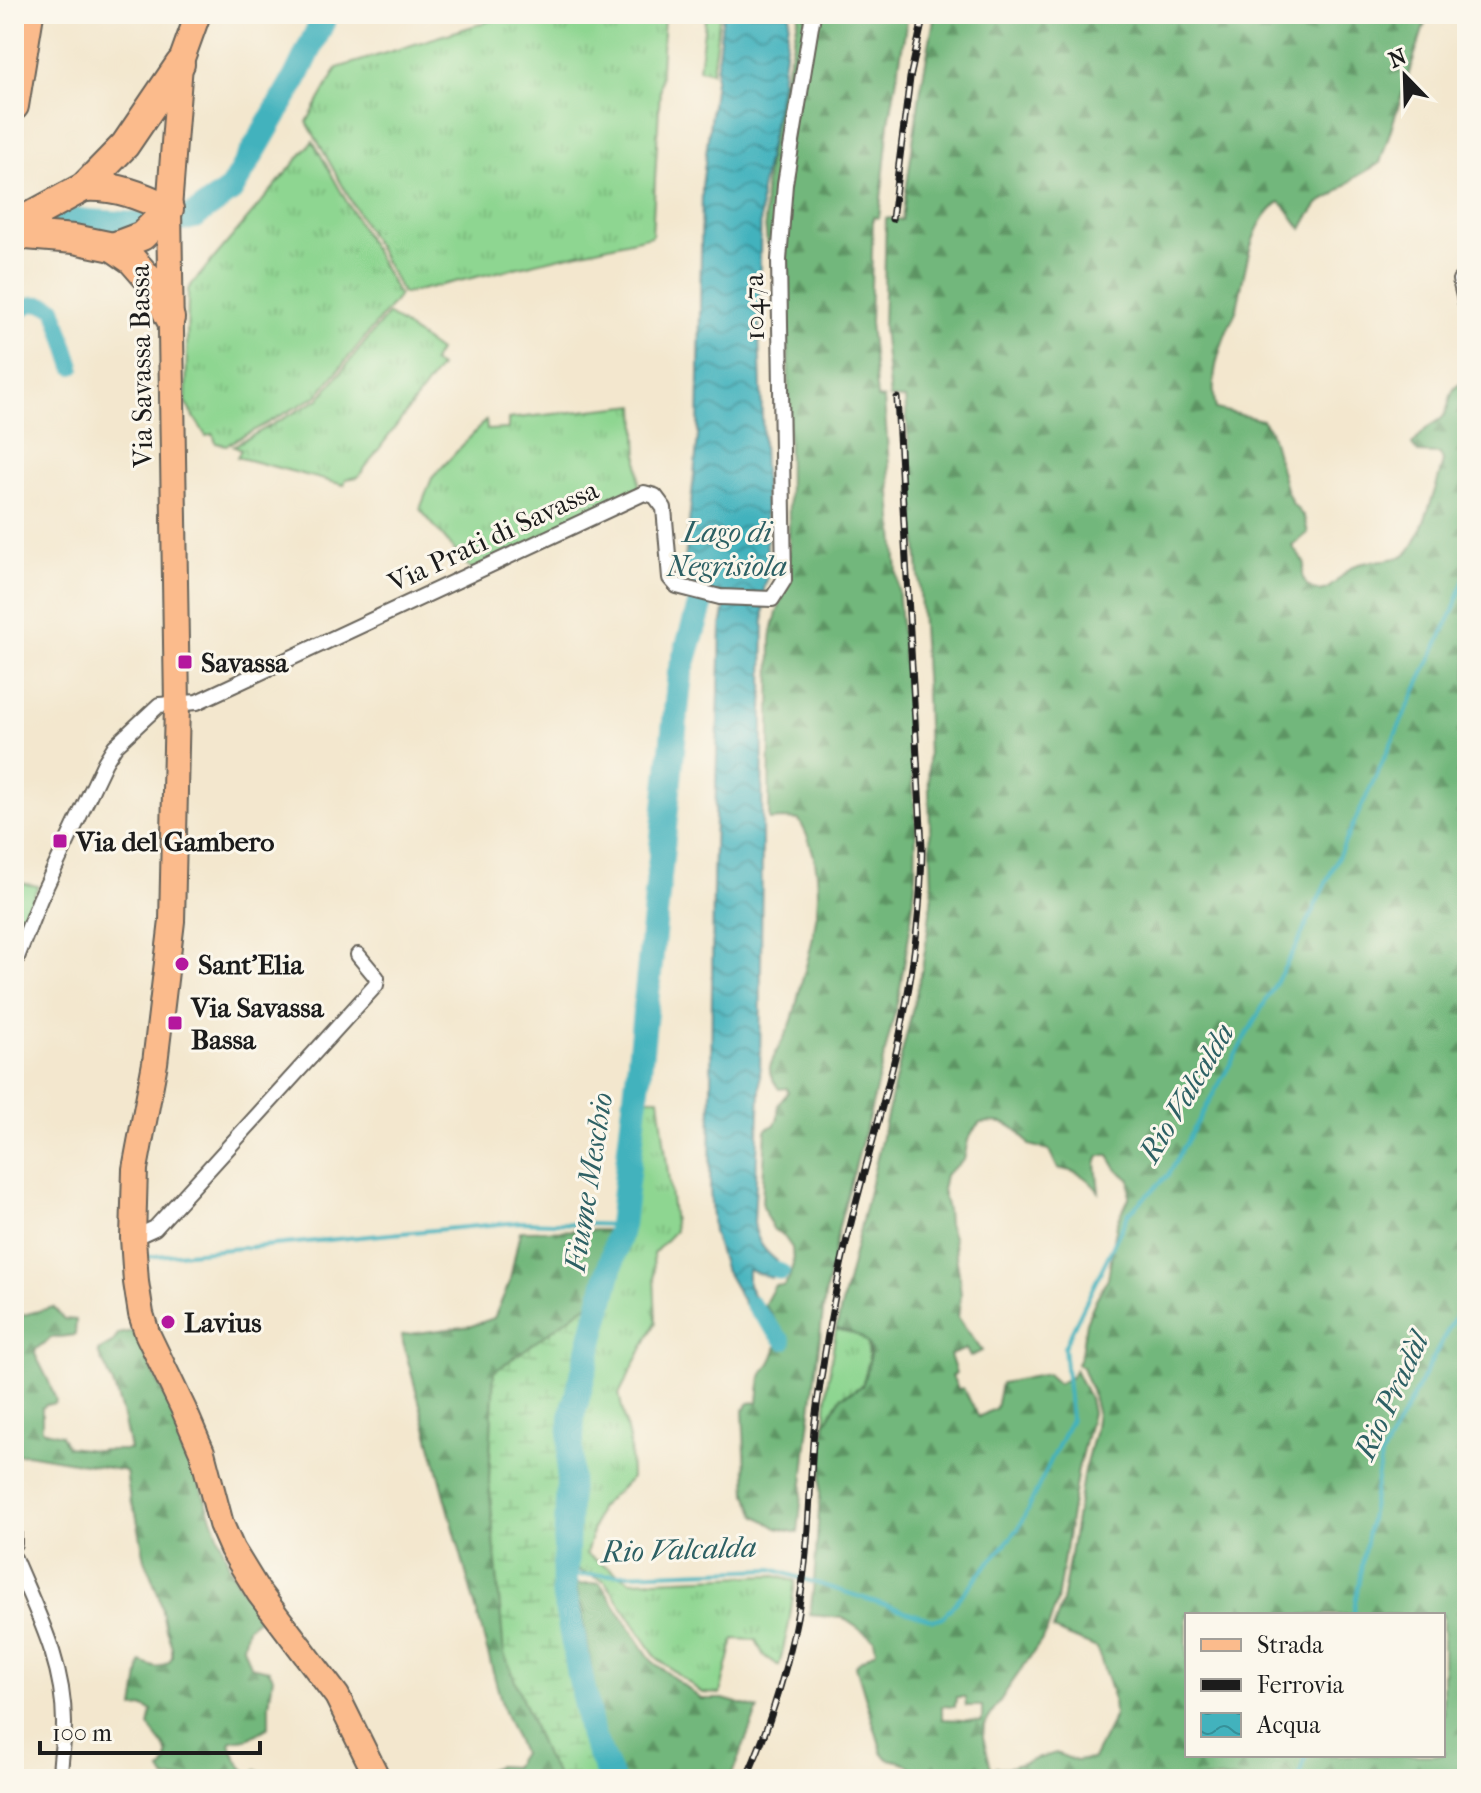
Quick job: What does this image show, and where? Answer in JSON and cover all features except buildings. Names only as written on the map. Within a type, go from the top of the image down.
[{"type":"highway","points":[[14,106],[29,14]]},
{"type":"highway","points":[[14,225],[84,187],[125,145],[180,64]]},
{"type":"highway","points":[[84,187],[121,189],[169,209],[142,236],[113,247]]},
{"type":"highway","points":[[14,234],[74,239],[113,247],[132,260],[153,284],[170,318]]},
{"type":"main road","name":"Via Savassa Bassa","points":[[198,14],[180,64],[169,209],[177,704],[172,921],[155,1063],[135,1169],[133,1238],[136,1282],[147,1333],[202,1452],[221,1524],[232,1549],[254,1585],[337,1696],[378,1779]]},
{"type":"street","name":"1047a","points":[[769,598],[784,580],[780,245],[785,184],[813,14]]},
{"type":"street","points":[[1460,280],[1467,309]]},
{"type":"street","name":"Via Prati di Savassa","points":[[177,704],[197,702],[644,493],[655,496],[664,508],[670,578],[677,586],[720,597],[769,598]]},
{"type":"street","points":[[14,965],[40,899],[105,762],[115,746],[152,709],[159,705],[177,704]]},
{"type":"street","points":[[133,1238],[155,1228],[376,985],[377,978],[358,955]]},
{"type":"street","points":[[14,1502],[14,1544]]},
{"type":"street","points":[[14,1558],[41,1617],[61,1684],[64,1723],[60,1779]]},
{"type":"green space","points":[[512,14],[664,14],[652,236],[403,294],[307,122],[337,68]]},
{"type":"green space","points":[[706,14],[720,14],[712,72],[699,69]]},
{"type":"green space","points":[[799,14],[908,14],[889,123],[879,218],[873,217],[870,322],[877,398],[884,399],[916,826],[915,885],[899,995],[839,1226],[825,1296],[798,1533],[777,1528],[756,1515],[747,1494],[743,1411],[749,1403],[758,1402],[762,1376],[778,1341],[777,1326],[764,1305],[775,1285],[783,1286],[789,1278],[793,1264],[792,1248],[783,1235],[774,1230],[762,1202],[766,1129],[775,1125],[778,1105],[788,1092],[787,1088],[779,1089],[771,1076],[770,1067],[794,1013],[812,941],[818,900],[815,859],[799,820],[769,820],[771,640],[789,577],[788,261],[767,243],[765,185],[774,127]]},
{"type":"green space","points":[[935,14],[1428,14],[1380,163],[1319,203],[1302,229],[1280,202],[1261,222],[1250,250],[1236,311],[1220,350],[1214,390],[1216,409],[1262,420],[1270,430],[1286,489],[1292,503],[1304,517],[1308,533],[1292,546],[1305,564],[1304,581],[1321,591],[1333,585],[1354,566],[1396,558],[1412,547],[1428,510],[1443,461],[1440,454],[1418,453],[1412,445],[1426,429],[1442,418],[1456,387],[1467,381],[1467,1779],[999,1779],[996,1767],[1010,1767],[1056,1753],[1076,1761],[1093,1759],[1114,1717],[1113,1697],[1097,1648],[1053,1630],[1062,1603],[1097,1412],[1082,1367],[1077,1364],[1086,1322],[1108,1278],[1117,1223],[1129,1198],[1130,1180],[1117,1169],[1109,1156],[1099,1156],[1096,1164],[1099,1192],[1081,1175],[1058,1169],[1049,1150],[1029,1145],[1019,1132],[1003,1123],[980,1123],[968,1140],[964,1160],[945,1175],[942,1190],[959,1274],[961,1296],[958,1317],[982,1351],[970,1357],[966,1349],[950,1355],[956,1373],[952,1376],[958,1389],[963,1388],[979,1417],[996,1408],[1001,1383],[1047,1374],[1058,1384],[1071,1377],[1075,1369],[1089,1398],[1092,1413],[1078,1469],[1057,1601],[1046,1634],[984,1726],[983,1737],[994,1779],[921,1779],[907,1764],[888,1759],[882,1752],[856,1666],[876,1651],[874,1639],[843,1618],[810,1615],[825,1424],[841,1397],[862,1386],[870,1354],[869,1347],[859,1336],[836,1329],[922,969],[932,893],[926,693],[905,399],[890,398],[883,328],[886,218],[902,220]],"holes":[[[956,1697],[965,1697],[966,1706],[982,1706],[982,1721],[942,1719],[942,1706],[955,1707]]]},
{"type":"green space","points":[[313,141],[399,296],[317,396],[227,445],[216,443],[213,434],[206,436],[186,404],[188,289]]},
{"type":"green space","points":[[388,314],[439,351],[432,363],[440,367],[358,477],[346,479],[344,485],[237,457],[241,450],[233,446],[319,399]]},
{"type":"green space","points":[[636,405],[639,490],[472,571],[420,509],[432,478],[486,420],[487,430],[508,429],[508,419]]},
{"type":"green space","points":[[14,882],[38,886],[14,940]]},
{"type":"green space","points":[[646,1098],[659,1098],[675,1231],[653,1254],[656,1322],[619,1394],[630,1444],[631,1479],[599,1508],[586,1554],[631,1581],[772,1575],[795,1581],[779,1666],[764,1656],[756,1640],[734,1639],[720,1694],[702,1693],[657,1658],[605,1581],[573,1569],[579,1419],[627,1230]]},
{"type":"green space","points":[[611,1230],[590,1303],[494,1373],[489,1481],[504,1653],[546,1758],[560,1779],[468,1779],[497,1766],[513,1767],[522,1753],[504,1712],[401,1335],[471,1326],[494,1318],[509,1284],[520,1231]]},
{"type":"green space","points":[[590,1303],[562,1419],[556,1602],[586,1746],[601,1779],[560,1779],[546,1758],[504,1653],[489,1481],[494,1372]]},
{"type":"green space","points":[[53,1307],[64,1319],[76,1320],[75,1335],[51,1338],[36,1349],[35,1354],[56,1400],[42,1408],[42,1430],[61,1435],[67,1447],[130,1450],[116,1393],[98,1351],[112,1343],[119,1334],[133,1331],[177,1421],[231,1570],[263,1615],[247,1627],[243,1646],[250,1666],[269,1670],[273,1677],[269,1727],[248,1739],[232,1741],[231,1748],[250,1774],[257,1770],[280,1779],[166,1779],[161,1771],[167,1753],[149,1726],[152,1711],[144,1707],[134,1708],[141,1662],[157,1668],[169,1662],[172,1647],[159,1597],[145,1560],[126,1471],[27,1454],[14,1455],[14,1321],[23,1315]]},
{"type":"green space","points":[[836,1329],[860,1335],[867,1341],[869,1360],[862,1386],[841,1397],[825,1424],[828,1381]]},
{"type":"green space","points":[[600,1583],[652,1661],[701,1699],[723,1699],[758,1709],[730,1779],[621,1779],[623,1777],[600,1731],[576,1585]]},
{"type":"water","name":"Lago di Negrisiola","points":[[723,14],[790,14],[780,91],[761,191],[759,332],[768,577],[764,589],[760,1093],[754,1223],[761,1245],[777,1261],[771,1278],[748,1270],[748,1285],[757,1302],[746,1307],[724,1268],[713,1232],[710,1189],[713,881],[721,627],[727,595],[687,584],[690,571],[684,570],[698,436],[702,187]]},
{"type":"waterway","name":"Fiume Meschio","points":[[182,219],[194,216],[231,190],[296,77],[326,14]]},
{"type":"waterway","points":[[59,220],[153,226]]},
{"type":"waterway","points":[[14,316],[33,304],[54,308],[73,367]]},
{"type":"waterway","name":"Fiume Meschio","points":[[611,1779],[592,1736],[564,1592],[572,1417],[621,1225],[680,673],[709,566]]},
{"type":"waterway","name":"Rio Valcalda","points":[[565,1576],[772,1569],[933,1620],[943,1617],[1018,1529],[1071,1419],[1064,1347],[1129,1213],[1168,1175],[1296,947],[1453,611],[1467,571]]},
{"type":"waterway","points":[[145,1257],[520,1222],[621,1225]]},
{"type":"waterway","points":[[774,1269],[782,1272]]},
{"type":"waterway","name":"Rio Pradàl","points":[[1353,1613],[1381,1457],[1467,1294]]},
{"type":"waterway","points":[[752,1304],[784,1342]]},
{"type":"waterway","name":"Rio Pradàl","points":[[1298,1779],[1305,1757]]},
{"type":"railway","points":[[892,219],[910,78],[924,14]]},
{"type":"railway","points":[[746,1779],[776,1701],[797,1619],[807,1546],[814,1430],[828,1333],[852,1220],[901,1031],[917,926],[922,847],[897,398]]},
{"type":"place","name":"Savassa","points":[[185,662]]},
{"type":"place","name":"Via del Gambero","points":[[60,841]]},
{"type":"place","name":"Sant'Elia","points":[[182,964]]},
{"type":"place","name":"Via Savassa Bassa","points":[[175,1023]]},
{"type":"place","name":"Lavius","points":[[168,1322]]}]
